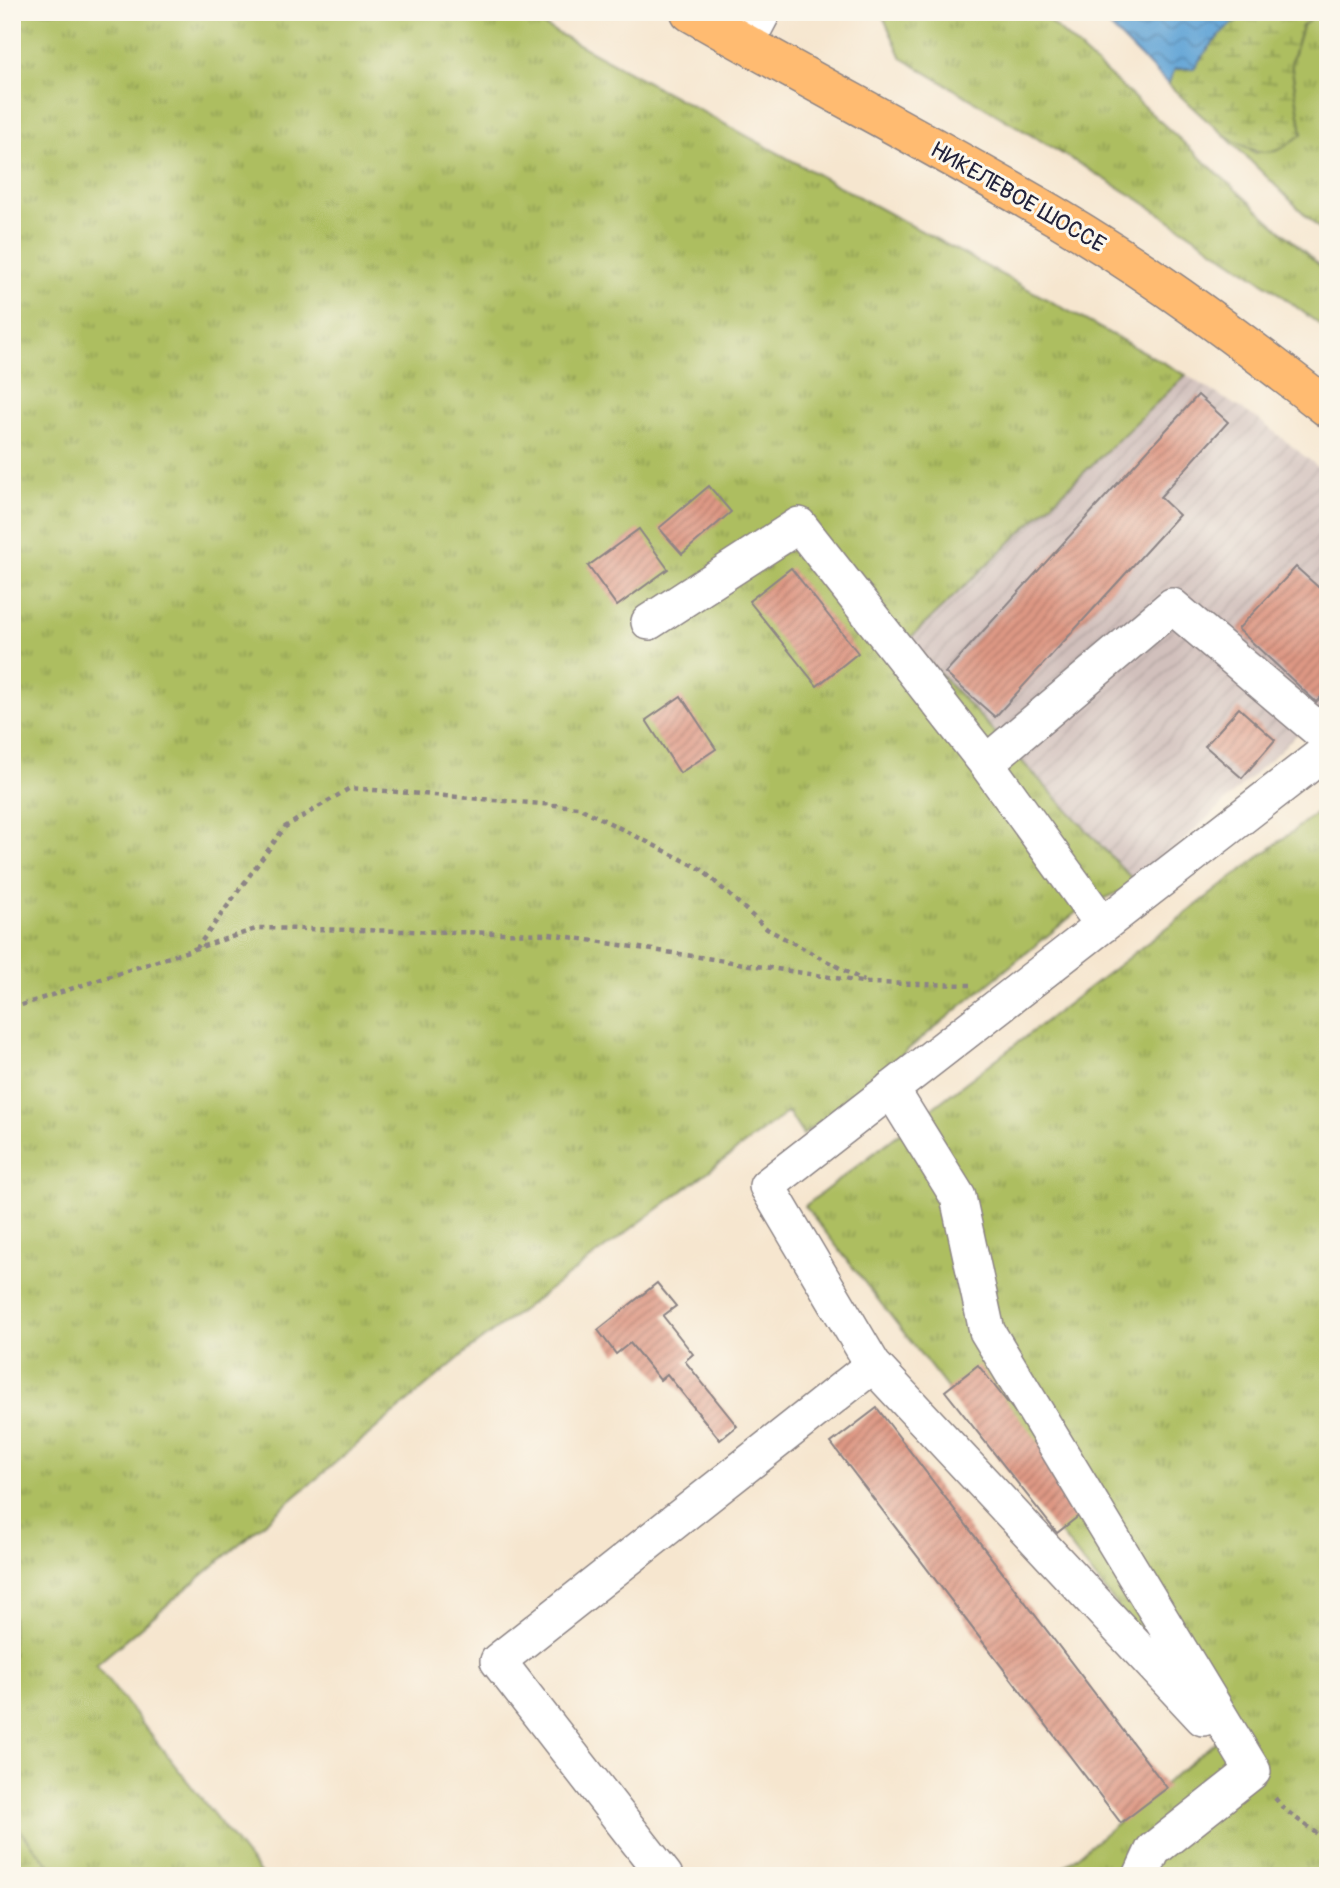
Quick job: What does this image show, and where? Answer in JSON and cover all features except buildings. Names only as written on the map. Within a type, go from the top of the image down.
[{"type":"main road","name":"НИКЕЛЕВОЕ ШОССЕ","points":[[690,12],[754,28],[1139,268],[1328,408]]},
{"type":"lane","points":[[649,622],[799,525],[986,763],[1103,925]]},
{"type":"lane","points":[[986,763],[1172,606],[1328,738]]},
{"type":"lane","points":[[1253,1771],[873,1365],[766,1186],[1328,750]]},
{"type":"lane","points":[[891,1089],[958,1197],[987,1331],[1253,1771]]},
{"type":"lane","points":[[665,1876],[498,1661],[873,1365]]},
{"type":"lane","points":[[1141,1876],[1153,1850],[1253,1771]]},
{"type":"path","points":[[196,948],[285,827],[350,788],[578,807],[701,869],[767,929],[868,983]]},
{"type":"path","points":[[12,1009],[259,928],[549,934],[868,983],[1024,986]]},
{"type":"path","points":[[1253,1771],[1284,1809],[1328,1842]]},
{"type":"shaded area","points":[[1186,375],[1258,419],[1328,475],[1328,705],[1137,884],[908,640]]},
{"type":"green space","points":[[12,12],[519,12],[1186,375],[908,640],[1137,884],[1079,910],[803,1135],[788,1112],[471,1348],[96,1665],[262,1876],[58,1876],[12,1820]]},
{"type":"green space","points":[[881,12],[1039,12],[1328,273],[1328,331],[1270,287],[1138,199],[902,58]]},
{"type":"green space","points":[[1251,12],[1320,12],[1302,26],[1291,63],[1302,134],[1275,151],[1261,152],[1232,140],[1168,84],[1175,69],[1194,68],[1219,36]]},
{"type":"green space","points":[[1320,12],[1328,12],[1328,237],[1224,135],[1256,153],[1302,134],[1291,63],[1302,26]]},
{"type":"green space","points":[[1328,804],[1328,1876],[1053,1876],[1220,1738],[805,1206]]},
{"type":"green space","points":[[12,1820],[58,1876],[12,1876]]},
{"type":"water","points":[[1095,12],[1251,12],[1219,36],[1194,68],[1175,69],[1168,84]]}]
